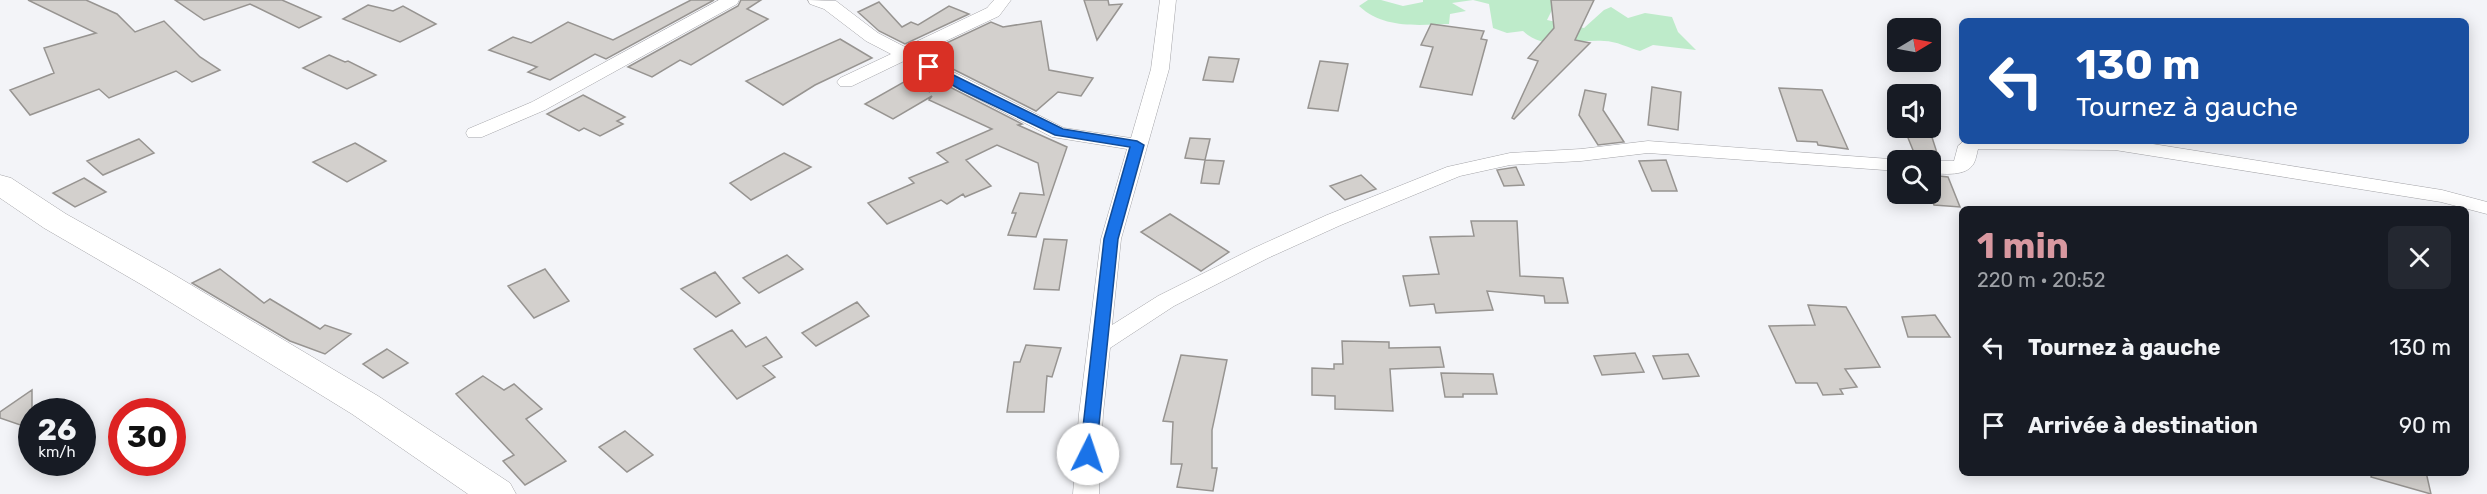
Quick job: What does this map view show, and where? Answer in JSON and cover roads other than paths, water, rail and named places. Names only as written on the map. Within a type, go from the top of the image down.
[{"type":"main road","points":[[0,184],[55,221],[155,278],[365,405],[497,494]]},
{"type":"street","points":[[475,133],[495,126],[565,92],[646,45],[731,0]]},
{"type":"street","points":[[816,0],[830,5],[843,18],[872,37],[965,87],[1059,133],[1137,145]]},
{"type":"street","points":[[846,82],[993,12],[1003,0]]},
{"type":"street","points":[[1086,494],[1111,239],[1160,69],[1168,0]]},
{"type":"street","points":[[1941,168],[1954,169],[1960,166],[1965,162],[1968,146],[1973,144]]},
{"type":"street","points":[[2115,144],[2442,196],[2487,208]]},
{"type":"street","points":[[1099,344],[1166,301],[1261,254],[1344,215],[1454,171],[1510,159],[1581,155],[1648,147],[1887,164]]}]
